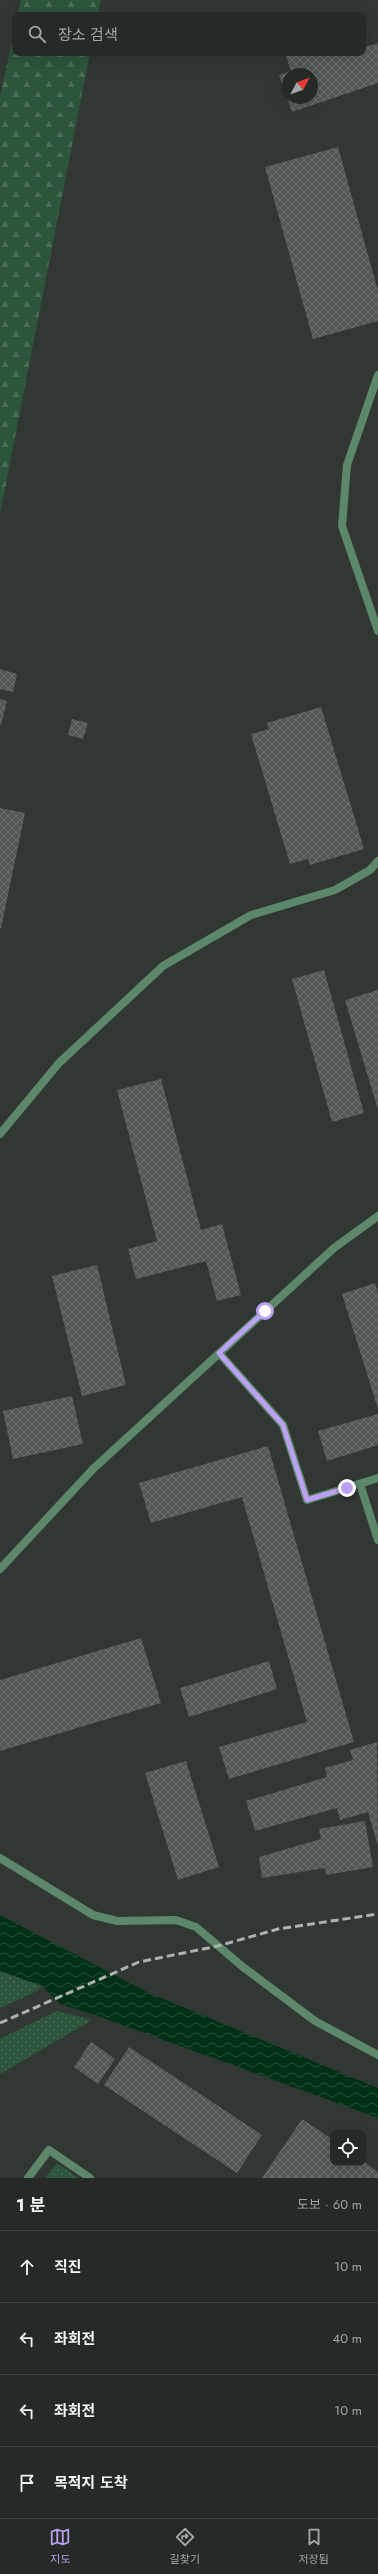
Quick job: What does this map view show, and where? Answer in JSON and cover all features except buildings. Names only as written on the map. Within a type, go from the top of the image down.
[{"type":"street","points":[[378,375],[347,465],[342,526],[378,631]]},
{"type":"street","points":[[0,1134],[59,1063],[163,966],[251,915],[335,890],[370,870],[378,861]]},
{"type":"street","points":[[0,1569],[93,1469],[334,1248],[378,1216]]},
{"type":"street","points":[[219,1353],[283,1425],[307,1500],[378,1478]]},
{"type":"street","points":[[360,1484],[378,1540]]},
{"type":"street","points":[[0,1858],[93,1915],[117,1921],[176,1920],[196,1927],[243,1967],[315,2021],[378,2055]]},
{"type":"street","points":[[28,2178],[49,2150],[90,2178]]},
{"type":"green space","points":[[21,0],[101,0],[99,12],[19,12]]},
{"type":"green space","points":[[12,42],[12,56],[89,56],[0,514],[0,96]]},
{"type":"green space","points":[[0,1971],[42,1986],[35,1992],[0,2008]]},
{"type":"green space","points":[[57,2011],[92,2020],[0,2074],[0,2039]]},
{"type":"green space","points":[[57,2163],[78,2178],[45,2178]]},
{"type":"water","points":[[0,1915],[147,1992],[378,2088],[378,2118],[95,2015],[60,2004],[42,1986],[0,1971]]},
{"type":"railway","points":[[0,2023],[139,1962],[218,1946],[278,1929],[378,1914]]},
{"type":"route","points":[[265,1311],[219,1353],[283,1425],[307,1500],[347,1488]]}]
